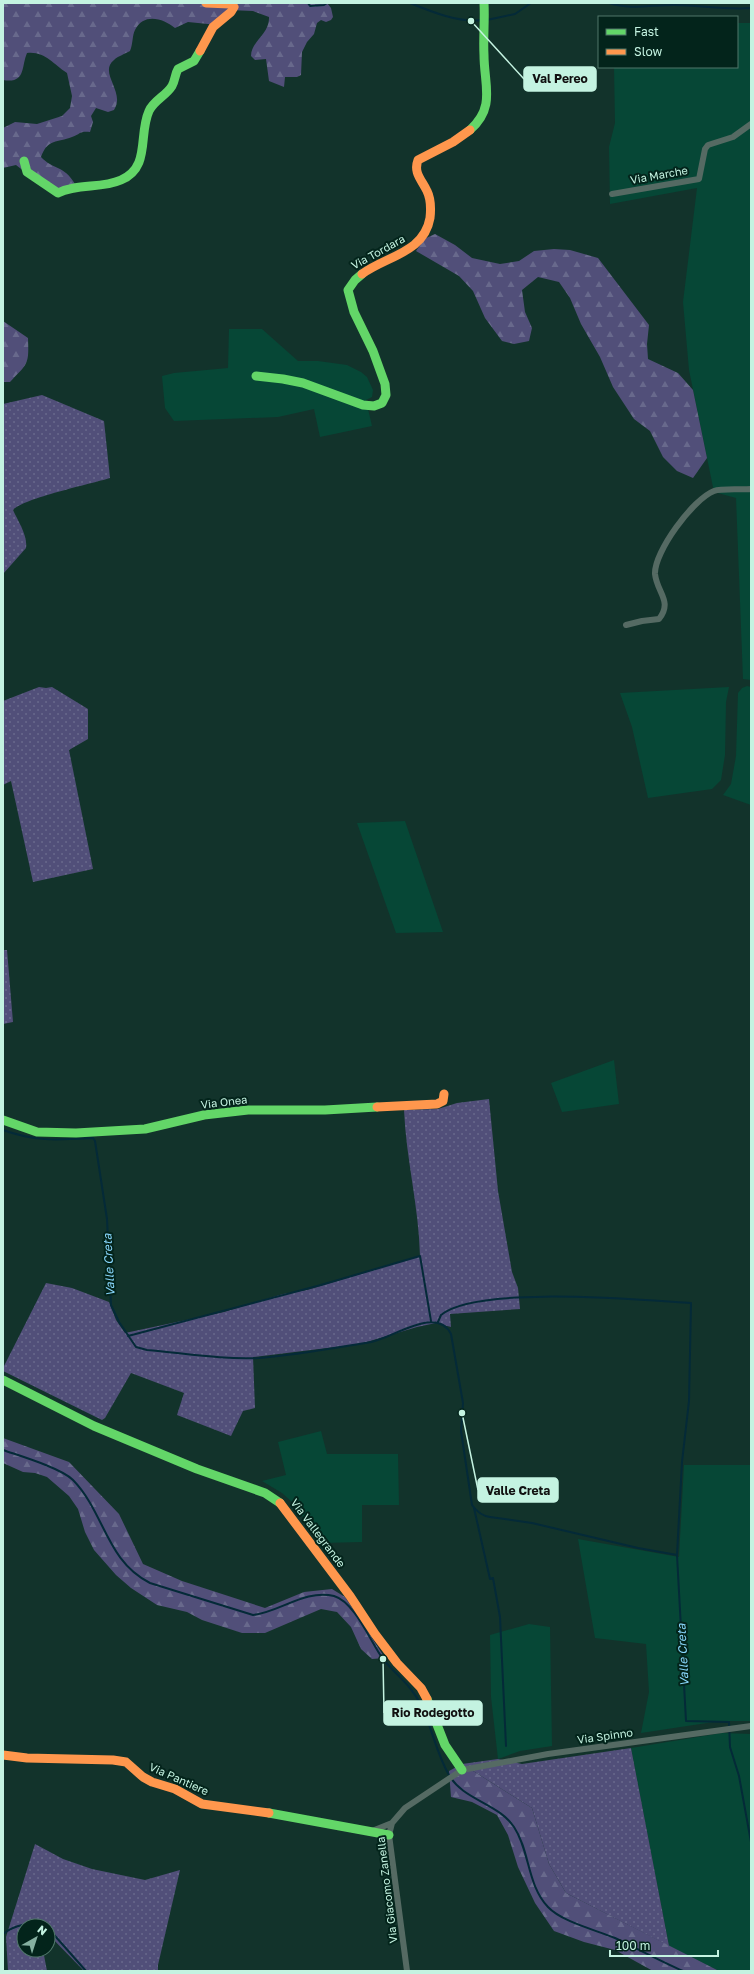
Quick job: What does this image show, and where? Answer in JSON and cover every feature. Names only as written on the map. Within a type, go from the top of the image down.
[{"type":"street","points":[[24,161],[27,172],[58,193],[67,187],[110,183],[126,178],[136,170],[142,157],[145,124],[149,111],[173,85],[178,69],[194,61],[213,27],[231,12],[234,7],[230,4],[206,3]]},
{"type":"street","name":"Via Tordara","points":[[256,376],[284,377],[321,388],[348,402],[366,405],[376,405],[382,402],[386,396],[386,389],[373,351],[348,300],[348,290],[357,277],[418,244],[430,221],[430,207],[428,193],[417,174],[415,166],[418,160],[470,131],[480,121],[486,109],[488,92],[484,63],[484,3]]},
{"type":"street","name":"Via Marche","points":[[612,194],[699,179],[705,149],[708,145],[733,137],[751,124]]},
{"type":"street","points":[[626,625],[659,619],[665,612],[664,598],[655,574],[656,563],[681,520],[699,502],[714,491],[751,489]]},
{"type":"street","name":"Via Onea","points":[[3,1120],[37,1132],[76,1133],[145,1129],[204,1115],[248,1110],[325,1110],[438,1104],[443,1101],[444,1094]]},
{"type":"street","name":"Via Vallegrande","points":[[3,1380],[94,1426],[197,1468],[265,1493],[283,1506],[350,1596],[375,1634],[397,1663],[421,1688],[430,1704],[445,1745],[462,1770]]},
{"type":"street","name":"Via Spinno","points":[[462,1770],[548,1754],[751,1726]]},
{"type":"street","name":"Via Pantiere","points":[[3,1755],[27,1758],[113,1760],[126,1762],[143,1777],[152,1782],[175,1788],[202,1804],[266,1812],[372,1830],[388,1835]]},
{"type":"street","name":"Via Giacomo Zanella","points":[[407,1971],[388,1835],[392,1823],[405,1808],[462,1770]]},
{"type":"street","name":"Via Pantiere","points":[[372,1830],[392,1823]]},
{"type":"shaded area","points":[[738,23],[751,23],[751,680],[743,679],[736,498],[714,492],[689,370],[683,302],[697,188],[610,204],[609,147],[615,123],[614,68],[738,68]]},
{"type":"shaded area","points":[[229,329],[262,329],[298,361],[318,361],[347,365],[361,372],[367,377],[373,390],[372,397],[366,400],[372,426],[320,437],[314,409],[278,417],[174,421],[165,408],[162,376],[174,373],[228,368]]},
{"type":"shaded area","points":[[747,686],[751,687],[751,805],[723,795],[731,784],[736,756],[738,693],[742,688]]},
{"type":"shaded area","points":[[729,687],[726,702],[725,755],[721,780],[712,789],[648,798],[632,727],[620,693]]},
{"type":"shaded area","points":[[405,821],[443,932],[396,933],[357,823]]},
{"type":"shaded area","points":[[614,1060],[619,1104],[562,1112],[551,1083]]},
{"type":"shaded area","points":[[321,1431],[327,1454],[398,1454],[399,1505],[362,1505],[362,1542],[322,1543],[291,1501],[282,1493],[262,1481],[286,1475],[278,1442]]},
{"type":"shaded area","points":[[684,1465],[751,1465],[751,1721],[720,1721],[641,1733],[649,1692],[646,1644],[595,1638],[578,1539],[679,1557]]},
{"type":"shaded area","points":[[529,1624],[550,1627],[552,1746],[520,1751],[498,1759],[491,1697],[490,1635]]},
{"type":"shaded area","points":[[722,1733],[751,1734],[751,1971],[719,1971],[669,1946],[631,1748]]},
{"type":"green space","points":[[3,3],[327,3],[331,8],[333,17],[331,20],[326,22],[321,20],[317,23],[314,34],[307,42],[302,52],[301,75],[297,77],[285,77],[284,87],[269,81],[266,59],[255,60],[251,56],[254,46],[267,28],[269,17],[253,11],[229,10],[218,25],[188,22],[175,28],[165,22],[154,19],[149,19],[139,24],[133,35],[130,51],[120,56],[110,65],[110,77],[117,96],[117,103],[114,110],[108,112],[96,108],[91,116],[93,122],[90,132],[82,132],[67,139],[54,142],[44,151],[41,157],[67,174],[75,184],[73,192],[52,193],[16,165],[3,168],[3,128],[15,122],[37,124],[62,116],[70,108],[72,96],[67,73],[44,56],[27,53],[19,77],[10,81],[3,80]]},
{"type":"green space","points":[[435,234],[455,245],[472,258],[500,264],[519,261],[534,251],[554,249],[570,250],[598,258],[649,325],[647,344],[648,359],[678,373],[693,390],[707,458],[693,478],[677,471],[663,457],[650,431],[634,419],[613,387],[600,357],[581,324],[570,298],[559,282],[538,277],[522,290],[525,312],[532,328],[529,341],[514,344],[502,341],[485,318],[473,291],[459,276],[416,251],[424,239]]},
{"type":"green space","points":[[3,321],[28,338],[28,354],[26,363],[21,371],[10,382],[3,382]]},
{"type":"green space","points":[[42,395],[104,421],[110,478],[44,496],[20,505],[13,510],[26,539],[26,548],[3,574],[3,404]]},
{"type":"green space","points":[[39,687],[52,687],[88,709],[88,739],[69,750],[93,869],[33,882],[11,781],[3,785],[3,701]]},
{"type":"green space","points":[[3,950],[7,950],[13,1022],[3,1024]]},
{"type":"green space","points":[[489,1099],[498,1191],[512,1272],[518,1288],[520,1309],[450,1314],[451,1327],[436,1323],[417,1327],[360,1344],[253,1357],[255,1408],[243,1411],[231,1436],[177,1415],[184,1393],[131,1373],[105,1418],[102,1420],[3,1371],[3,1368],[46,1283],[72,1288],[109,1302],[116,1320],[125,1333],[224,1312],[283,1294],[307,1290],[420,1256],[404,1110],[438,1109],[457,1103]]},
{"type":"green space","points":[[3,1438],[69,1462],[119,1514],[143,1564],[182,1581],[265,1608],[304,1592],[332,1589],[345,1597],[385,1658],[372,1659],[361,1649],[351,1627],[337,1612],[321,1609],[265,1633],[242,1633],[202,1620],[187,1612],[157,1605],[131,1588],[116,1575],[94,1550],[85,1532],[78,1509],[69,1496],[47,1477],[35,1473],[23,1472],[3,1463]]},
{"type":"green space","points":[[631,1748],[669,1946],[566,1893],[549,1864],[532,1808],[462,1764],[498,1759],[522,1764]]},
{"type":"green space","points":[[462,1764],[532,1808],[549,1864],[566,1893],[719,1971],[653,1971],[615,1950],[584,1942],[554,1931],[535,1903],[518,1867],[508,1835],[497,1815],[472,1802],[451,1797],[449,1771]]},
{"type":"green space","points":[[35,1844],[63,1859],[92,1869],[145,1880],[180,1870],[158,1965],[158,1971],[84,1971],[56,1942],[56,1918],[16,1918],[16,1958],[45,1958],[47,1971],[8,1971],[6,1937]]},
{"type":"waterway","points":[[308,3],[310,6],[324,5],[327,3]]},
{"type":"waterway","points":[[410,3],[436,13],[455,18],[464,20],[482,20]]},
{"type":"waterway","points":[[487,20],[515,14],[531,3]]},
{"type":"waterway","points":[[609,3],[633,7],[674,5],[751,8]]},
{"type":"waterway","name":"Valle Creta","points":[[3,1130],[26,1137],[58,1140],[93,1138],[95,1141],[107,1219],[111,1305],[119,1322],[136,1347],[147,1350],[203,1356],[231,1358],[273,1357],[371,1342],[414,1326],[436,1322],[444,1326],[451,1334],[463,1403],[461,1431],[472,1505],[478,1512],[482,1515],[532,1523],[638,1548],[677,1555]]},
{"type":"waterway","points":[[128,1336],[321,1285],[420,1256],[431,1321]]},
{"type":"waterway","points":[[438,1322],[441,1315],[460,1306],[488,1300],[522,1297],[636,1299],[691,1303],[689,1401],[682,1462],[677,1555],[686,1721],[729,1722],[730,1747],[739,1776],[751,1842]]},
{"type":"waterway","points":[[3,1450],[50,1467],[73,1480],[84,1493],[107,1536],[124,1562],[135,1574],[150,1583],[253,1615],[273,1610],[303,1598],[313,1596],[334,1596],[342,1600],[356,1614],[383,1659],[417,1698],[425,1713],[437,1749],[445,1767],[455,1783],[472,1796],[499,1812],[514,1827],[523,1847],[536,1889],[548,1907],[570,1921],[615,1938],[683,1971]]},
{"type":"waterway","points":[[474,1508],[490,1579],[493,1578],[500,1617],[506,1746]]},
{"type":"waterway","points":[[3,1934],[16,1927]]},
{"type":"waterway","points":[[56,1937],[86,1971]]},
{"type":"traffic: fast","points":[[470,130],[483,113],[487,95],[484,66],[484,3]]},
{"type":"traffic: fast","points":[[24,161],[27,172],[58,193],[73,188],[113,183],[121,180],[130,174],[140,159],[146,120],[151,107],[167,93],[172,86],[178,69],[194,61],[200,51]]},
{"type":"traffic: fast","points":[[256,376],[303,383],[363,405],[374,406],[382,403],[386,395],[385,384],[373,351],[354,312],[348,290],[355,280],[362,274]]},
{"type":"traffic: fast","points":[[3,1120],[37,1132],[76,1133],[145,1129],[204,1115],[248,1110],[325,1110],[377,1107]]},
{"type":"traffic: fast","points":[[3,1380],[94,1426],[197,1469],[265,1493],[280,1503]]},
{"type":"traffic: fast","points":[[427,1699],[445,1745],[462,1770]]},
{"type":"traffic: fast","points":[[269,1813],[389,1835]]},
{"type":"traffic: slow","points":[[200,51],[213,27],[231,12],[234,7],[230,4],[206,3]]},
{"type":"traffic: slow","points":[[362,274],[403,252],[420,239],[426,230],[430,218],[431,208],[428,194],[417,173],[418,160],[453,142],[470,130]]},
{"type":"traffic: slow","points":[[377,1107],[437,1104],[443,1101],[444,1094]]},
{"type":"traffic: slow","points":[[280,1503],[350,1596],[375,1634],[397,1663],[421,1688],[427,1699]]},
{"type":"traffic: slow","points":[[3,1755],[27,1758],[113,1760],[126,1762],[143,1777],[152,1782],[175,1789],[202,1804],[269,1813]]},
{"type":"place","name":"Val Pereo","points":[[471,21]]},
{"type":"place","name":"Valle Creta","points":[[462,1413]]},
{"type":"place","name":"Rio Rodegotto","points":[[383,1659]]}]
